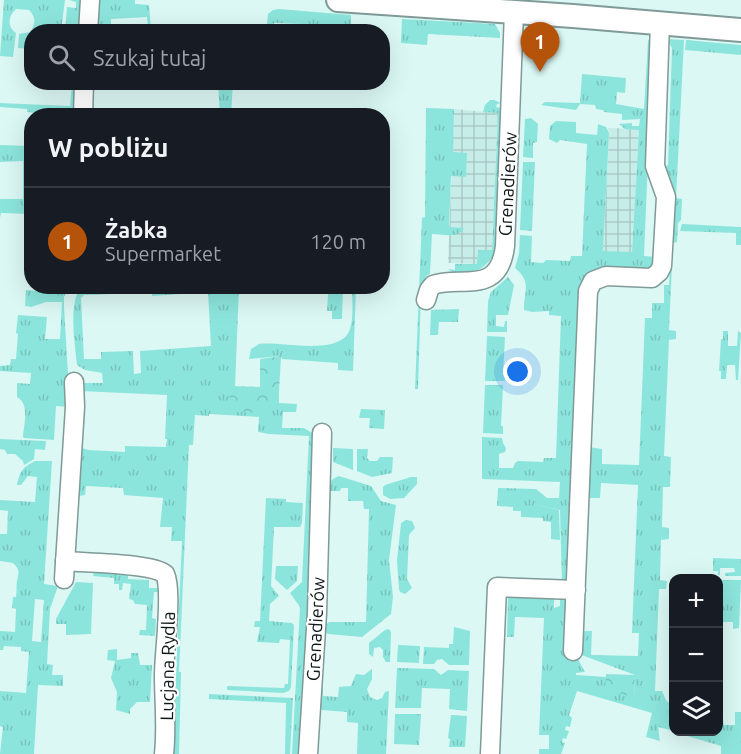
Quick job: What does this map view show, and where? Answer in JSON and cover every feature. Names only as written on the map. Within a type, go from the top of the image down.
[{"type":"street","points":[[88,24],[90,0]]},
{"type":"street","points":[[338,0],[741,30]]},
{"type":"street","name":"Grenadierów","points":[[426,300],[433,285],[482,280],[491,274],[502,259],[505,246],[514,12]]},
{"type":"street","points":[[573,651],[589,287],[592,281],[603,277],[652,278],[659,272],[664,258],[666,197],[655,166],[660,23]]},
{"type":"street","points":[[82,108],[84,90]]},
{"type":"street","name":"Lucjana Rydla","points":[[74,382],[75,407],[64,570],[152,568],[163,572],[167,578],[164,754]]},
{"type":"street","name":"Grenadierów","points":[[308,754],[317,613],[322,433]]},
{"type":"street","points":[[490,754],[497,587],[576,590]]},
{"type":"shaded area","points":[[454,109],[498,113],[492,250],[477,264],[448,263]]},
{"type":"shaded area","points":[[608,128],[639,129],[632,253],[603,252]]},
{"type":"green space","points":[[4,0],[65,0],[62,24],[33,24],[33,15],[29,10],[16,9],[10,21],[11,28],[16,33],[13,57],[0,56]]},
{"type":"green space","points":[[69,0],[82,0],[80,24],[66,24],[67,7],[76,8],[76,2]]},
{"type":"green space","points":[[97,0],[135,0],[135,4],[149,5],[151,24],[148,24],[147,17],[111,19],[111,24],[99,24],[96,20]]},
{"type":"green space","points":[[273,10],[351,15],[351,24],[267,24],[268,14]]},
{"type":"green space","points":[[402,19],[495,24],[500,38],[428,34],[427,45],[401,43]]},
{"type":"green space","points":[[24,33],[24,48],[18,48],[19,34]]},
{"type":"green space","points":[[651,37],[652,64],[644,256],[658,257],[657,263],[646,272],[597,270],[568,581],[562,584],[560,510],[519,501],[559,510],[560,540],[551,539],[551,522],[543,521],[543,518],[521,517],[521,511],[513,511],[513,507],[497,506],[498,488],[536,489],[547,498],[559,498],[560,482],[482,479],[482,437],[502,438],[506,448],[505,452],[499,454],[499,468],[513,468],[518,461],[543,462],[544,458],[556,458],[561,316],[549,315],[549,311],[524,310],[526,288],[524,278],[515,268],[520,235],[532,236],[531,262],[570,261],[571,256],[582,256],[587,144],[560,140],[557,143],[549,139],[550,126],[556,121],[576,122],[576,133],[597,135],[598,124],[606,127],[609,133],[603,251],[632,252],[639,130],[625,129],[619,124],[632,123],[632,126],[639,126],[640,119],[622,120],[622,114],[604,112],[596,109],[595,105],[580,104],[576,110],[541,105],[545,102],[580,103],[582,74],[626,78],[625,93],[617,92],[616,104],[644,109],[648,41]]},
{"type":"green space","points":[[667,39],[684,40],[676,198],[682,199],[681,220],[678,223],[677,242],[673,243],[669,330],[676,331],[676,339],[669,340],[664,456],[671,457],[670,487],[663,487],[662,527],[669,528],[669,539],[661,540],[660,580],[667,581],[666,589],[659,589],[655,691],[662,691],[669,703],[669,730],[658,727],[660,741],[646,737],[652,713],[577,691],[569,715],[572,718],[570,727],[566,726],[565,730],[569,731],[566,739],[563,738],[562,742],[565,743],[561,754],[539,754],[539,749],[549,749],[549,735],[539,735],[544,618],[515,617],[514,637],[507,637],[508,597],[554,597],[554,608],[560,606],[560,596],[567,599],[575,654],[585,672],[576,673],[576,675],[606,677],[606,688],[634,697],[635,675],[579,654],[581,631],[592,631],[591,655],[638,656],[639,633],[632,633],[638,485],[601,483],[600,498],[587,498],[589,447],[602,449],[602,464],[639,465],[645,318],[652,318],[652,303],[664,303],[664,285],[669,285],[673,198],[663,169],[668,165],[672,48]]},
{"type":"green space","points":[[686,40],[741,45],[741,55],[685,50]]},
{"type":"green space","points":[[71,90],[77,90],[75,108],[24,109],[0,107],[0,103],[70,106]]},
{"type":"green space","points":[[218,90],[233,90],[231,108],[220,108]]},
{"type":"green space","points":[[490,100],[501,103],[496,107],[501,108],[495,253],[481,269],[467,274],[454,273],[448,269],[455,270],[455,264],[477,264],[478,250],[492,250],[498,113],[483,112]]},
{"type":"green space","points":[[426,108],[454,109],[453,152],[467,153],[466,177],[451,176],[449,227],[464,228],[454,235],[432,234],[430,274],[426,276],[421,291],[418,389],[415,389],[422,218],[425,217]]},
{"type":"green space","points":[[531,118],[538,124],[537,142],[533,143],[533,158],[523,157],[525,119]]},
{"type":"green space","points":[[0,145],[24,146],[24,214],[1,213],[0,218],[0,199],[23,199],[23,161],[0,162]]},
{"type":"green space","points":[[523,162],[535,162],[532,231],[520,230]]},
{"type":"green space","points":[[682,224],[741,227],[741,245],[736,245],[736,233],[680,231]]},
{"type":"green space","points":[[508,277],[514,285],[508,315],[496,315],[496,326],[504,327],[507,321],[507,332],[487,332],[488,301],[491,292]]},
{"type":"green space","points":[[26,294],[66,294],[64,307],[70,407],[56,406],[54,440],[23,437],[25,409],[24,404],[17,397],[17,383],[30,384],[31,373],[0,371],[0,366],[10,365],[11,359],[16,359],[18,315],[47,317],[45,339],[60,339],[62,302],[25,306]]},
{"type":"green space","points":[[77,294],[114,294],[84,295],[81,298],[84,359],[101,359],[101,352],[133,351],[134,374],[141,373],[140,351],[211,346],[208,294],[239,294],[235,387],[230,387],[279,392],[279,403],[297,404],[296,412],[283,412],[282,428],[304,428],[312,433],[314,439],[308,619],[299,754],[292,754],[300,607],[290,593],[302,582],[309,436],[258,432],[259,417],[195,415],[193,445],[189,445],[179,672],[181,672],[179,754],[170,754],[170,676],[176,675],[182,541],[171,541],[172,527],[160,527],[163,498],[124,495],[123,488],[86,486],[85,495],[79,496],[82,448],[125,452],[125,446],[166,447],[167,395],[80,391],[80,383],[103,383],[102,373],[85,370],[77,365],[73,313]]},
{"type":"green space","points":[[152,294],[180,294],[152,296]]},
{"type":"green space","points":[[328,294],[343,294],[342,319],[332,319],[332,311],[327,311]]},
{"type":"green space","points":[[352,294],[356,294],[353,371],[338,370],[338,363],[282,359],[281,356],[249,359],[251,349],[259,344],[310,346],[335,343],[344,338],[350,329]]},
{"type":"green space","points":[[459,309],[458,322],[439,322],[438,335],[430,335],[431,310]]},
{"type":"green space","points":[[723,331],[728,331],[728,346],[737,346],[738,331],[741,333],[738,380],[736,380],[735,365],[727,365],[726,379],[721,379],[721,371],[719,371]]},
{"type":"green space","points":[[487,336],[505,337],[503,375],[505,375],[505,381],[485,381]]},
{"type":"green space","points":[[281,356],[279,392],[269,392],[269,413],[229,412],[230,386],[260,387],[260,359]]},
{"type":"green space","points":[[485,385],[503,385],[501,426],[503,426],[503,434],[483,433]]},
{"type":"green space","points":[[361,409],[385,410],[384,429],[369,428],[370,418],[359,418]]},
{"type":"green space","points":[[0,439],[46,441],[45,450],[35,449],[34,459],[24,465],[15,454],[7,454],[5,450],[0,449]]},
{"type":"green space","points":[[333,448],[353,449],[353,470],[333,462]]},
{"type":"green space","points":[[357,449],[368,449],[367,458],[370,461],[377,461],[380,457],[393,457],[392,473],[372,477],[357,471]]},
{"type":"green space","points":[[35,461],[52,461],[44,584],[58,586],[50,609],[47,664],[53,665],[52,675],[63,675],[63,686],[38,685],[34,754],[0,754],[3,727],[0,726],[0,691],[26,693],[29,652],[21,651],[21,647],[4,646],[3,650],[0,650],[0,631],[15,632],[16,609],[12,608],[13,597],[16,597],[18,569],[13,563],[0,561],[0,534],[7,534],[8,511],[0,510],[0,500],[35,502],[37,477],[28,476],[21,485],[17,485],[22,470]],"holes":[[[35,599],[44,600],[41,642],[32,641]]]},
{"type":"green space","points":[[339,476],[371,486],[381,501],[396,505],[389,560],[393,597],[391,614],[362,637],[324,632],[325,625],[329,622],[366,622],[369,509],[364,509],[363,501],[348,501],[348,488],[330,491],[331,481]]},
{"type":"green space","points":[[417,477],[417,484],[404,498],[390,499],[383,495],[385,485]]},
{"type":"green space","points":[[266,498],[303,503],[300,527],[274,527],[271,586],[279,596],[270,604],[269,621],[294,625],[291,687],[289,691],[283,693],[227,690],[227,686],[284,688],[285,684],[288,684],[290,640],[280,639],[279,643],[257,642],[260,627],[254,627],[255,621],[260,621]]},
{"type":"green space","points":[[406,520],[412,521],[415,528],[409,535],[407,579],[412,588],[405,594],[399,589],[397,560],[401,523]]},
{"type":"green space","points":[[713,558],[741,559],[741,576],[725,576],[725,573],[735,572],[734,568],[720,568],[720,574],[718,571],[713,571]]},
{"type":"green space","points":[[276,566],[298,566],[297,581],[287,590],[275,579]]},
{"type":"green space","points":[[94,572],[128,573],[128,579],[149,580],[149,588],[158,588],[158,592],[154,592],[152,618],[156,619],[155,636],[139,635],[140,630],[146,630],[147,605],[135,604],[129,599],[131,584],[123,583],[122,590],[119,590],[119,584],[114,584],[114,578],[93,576]]},
{"type":"green space","points":[[723,580],[741,580],[739,628],[733,629],[733,622],[723,622]]},
{"type":"green space","points":[[76,582],[93,583],[91,634],[66,635],[66,624],[56,624],[56,619]]},
{"type":"green space","points":[[454,627],[470,631],[469,665],[449,665],[442,659],[437,660],[434,664],[423,664],[424,647],[449,648],[449,644],[453,644]]},
{"type":"green space","points":[[389,629],[391,632],[390,662],[386,662],[380,647],[374,648],[373,657],[369,654],[369,643]]},
{"type":"green space","points":[[398,645],[420,646],[419,663],[397,662]]},
{"type":"green space","points":[[117,649],[117,660],[131,658],[131,653],[138,653],[140,665],[152,665],[150,702],[137,702],[130,709],[130,714],[116,710],[117,692],[111,678],[115,661],[107,660],[108,650]]},
{"type":"green space","points":[[397,668],[434,669],[441,675],[448,670],[469,671],[467,711],[449,709],[450,689],[422,688],[421,708],[395,708]]},
{"type":"green space","points":[[372,669],[372,679],[367,689],[370,697],[377,700],[389,691],[386,754],[357,754],[358,723],[347,722],[347,712],[322,710],[320,707],[321,685],[323,696],[338,697],[339,687],[351,686],[356,674],[364,675]]},
{"type":"green space","points":[[606,674],[635,675],[634,698],[605,688]]},
{"type":"green space","points":[[209,694],[293,698],[290,754],[285,754],[286,703],[209,699]]},
{"type":"green space","points":[[735,712],[741,712],[741,754],[721,754],[721,746],[687,736],[723,736],[723,721],[724,725],[735,725]]},
{"type":"green space","points":[[395,714],[421,714],[419,745],[394,744]]},
{"type":"green space","points":[[451,715],[467,716],[465,747],[449,747]]},
{"type":"place","name":"Żabka","points":[[540,72]]}]
